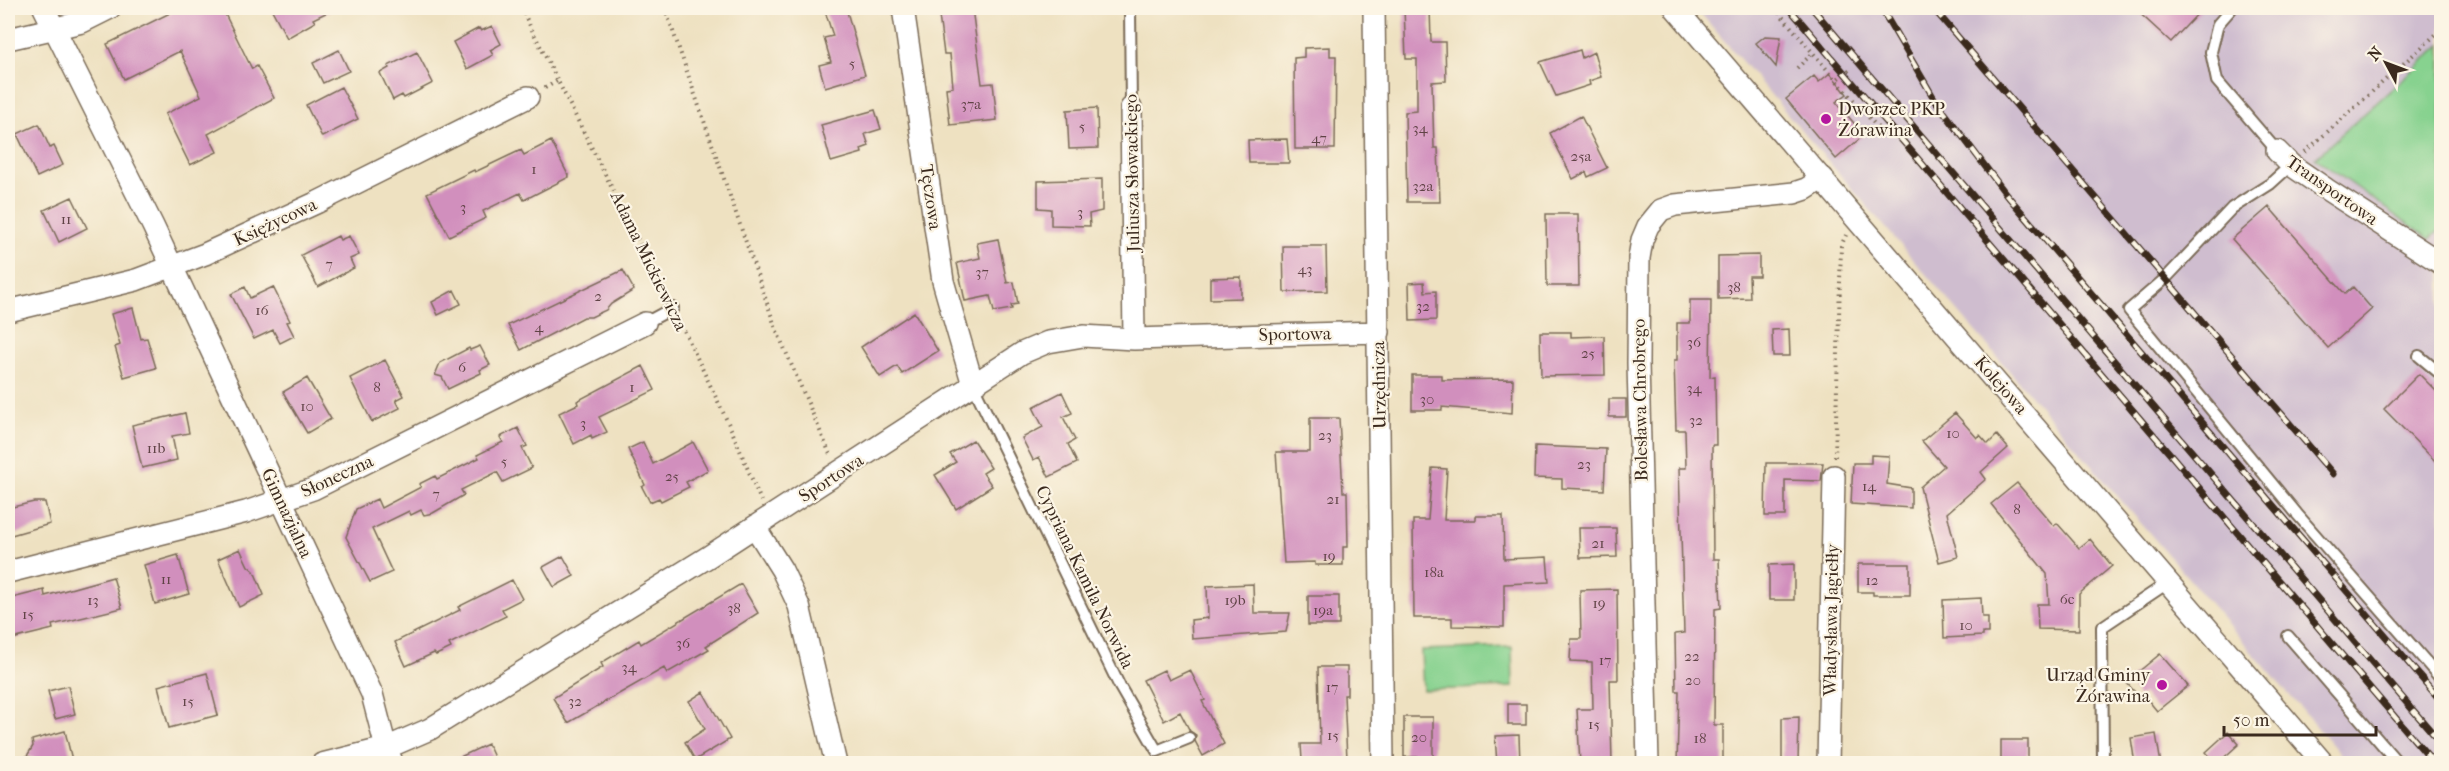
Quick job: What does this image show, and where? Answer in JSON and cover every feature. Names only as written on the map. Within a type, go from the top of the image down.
[{"type":"street","name":"Gimnazjalna","points":[[44,8],[153,226],[372,694],[389,756]]},
{"type":"street","points":[[8,39],[82,22],[110,8]]},
{"type":"street","name":"Tęczowa","points":[[903,8],[943,281],[973,385]]},
{"type":"street","name":"Urzędnicza","points":[[1374,8],[1383,764]]},
{"type":"street","name":"Kolejowa","points":[[1675,8],[2324,764]]},
{"type":"street","name":"Księżycowa","points":[[8,311],[136,280],[205,254],[318,202],[528,97]]},
{"type":"street","name":"Juliusza Słowackiego","points":[[1131,108],[1134,339]]},
{"type":"street","name":"Transportowa","points":[[2284,158],[2442,264]]},
{"type":"street","name":"Bolesława Chrobrego","points":[[1648,764],[1638,363],[1641,240],[1648,226],[1661,210],[1675,205],[1794,193],[1806,189],[1823,178]]},
{"type":"street","name":"Słoneczna","points":[[8,572],[246,512],[313,489],[645,324]]},
{"type":"street","name":"Sportowa","points":[[322,764],[389,756],[839,474],[1022,353],[1048,342],[1083,336],[1134,339],[1379,333]]},
{"type":"street","name":"Władysława Jagiełły","points":[[1828,764],[1834,476]]},
{"type":"street","points":[[762,523],[799,606],[836,764]]},
{"type":"lane","name":"Juliusza Słowackiego","points":[[1130,8],[1131,108]]},
{"type":"lane","name":"Transportowa","points":[[2232,8],[2217,24],[2211,52],[2217,81],[2284,158]]},
{"type":"lane","points":[[2284,158],[2270,184],[2232,208],[2165,279],[2129,310],[2297,514],[2442,680]]},
{"type":"lane","points":[[645,324],[673,308]]},
{"type":"lane","points":[[2419,356],[2442,375]]},
{"type":"lane","name":"Cypriana Kamila Norwida","points":[[973,385],[1115,677],[1157,751],[1189,738]]},
{"type":"lane","points":[[2103,764],[2102,627],[2169,582]]},
{"type":"lane","points":[[2288,636],[2399,764]]},
{"type":"path","name":"Adama Mickiewicza","points":[[521,8],[673,308],[732,431],[762,523]]},
{"type":"path","points":[[665,8],[776,329],[839,474]]},
{"type":"path","points":[[1775,8],[1878,128]]},
{"type":"path","points":[[2284,158],[2442,29]]},
{"type":"path","points":[[1797,68],[1813,53]]},
{"type":"path","points":[[1836,80],[1849,70]]},
{"type":"path","points":[[1834,476],[1841,246]]},
{"type":"shaded area","points":[[1696,8],[2441,8],[2441,45],[2315,158],[2430,239],[2441,229],[2441,763],[2348,763]]},
{"type":"green space","points":[[2441,45],[2441,229],[2430,239],[2315,158]]},
{"type":"green space","points":[[1512,647],[1513,687],[1423,690],[1421,650]]},
{"type":"building","points":[[180,8],[222,8],[252,69],[257,66],[274,98],[208,134],[217,152],[190,165],[165,114],[201,96],[180,51],[124,79],[107,44]]},
{"type":"building","points":[[271,8],[336,8],[313,19],[315,22],[287,38]]},
{"type":"building","points":[[824,8],[846,8],[865,75],[825,87],[819,65],[831,62],[824,38],[833,36]]},
{"type":"building","points":[[938,8],[972,8],[982,84],[993,83],[997,120],[950,125],[946,88],[953,87],[950,54],[944,54]]},
{"type":"building","points":[[1404,8],[1430,8],[1431,42],[1445,42],[1446,81],[1432,82],[1434,148],[1438,148],[1440,202],[1407,202],[1405,112],[1417,111],[1417,59],[1406,59]]},
{"type":"building","points":[[2134,8],[2203,8],[2171,42]]},
{"type":"building","points":[[492,26],[501,44],[490,50],[493,55],[467,69],[453,42],[479,28],[481,31]]},
{"type":"building","points":[[1765,36],[1781,37],[1776,67],[1756,43]]},
{"type":"building","points":[[1330,47],[1330,56],[1336,56],[1335,149],[1295,149],[1294,58],[1304,57],[1304,48]]},
{"type":"building","points":[[339,50],[349,71],[323,83],[313,63]]},
{"type":"building","points":[[1580,50],[1582,58],[1594,52],[1601,77],[1589,81],[1590,85],[1556,96],[1540,62]]},
{"type":"building","points":[[417,52],[433,83],[404,98],[402,95],[393,100],[380,73],[389,68],[388,66]]},
{"type":"building","name":"Dworzec PKP Żórawina","points":[[1830,73],[1847,94],[1836,102],[1864,135],[1836,159],[1786,99],[1814,76],[1819,82]]},
{"type":"building","points":[[341,87],[358,119],[322,137],[306,105]]},
{"type":"building","points":[[1097,108],[1098,148],[1069,149],[1067,110]]},
{"type":"building","points":[[875,110],[881,129],[865,134],[869,146],[861,149],[862,153],[831,162],[821,125]]},
{"type":"building","points":[[1581,116],[1607,168],[1588,177],[1586,172],[1573,179],[1550,133]]},
{"type":"building","points":[[39,124],[50,148],[54,146],[63,165],[37,177],[17,134]]},
{"type":"building","points":[[1287,139],[1289,163],[1249,163],[1248,140]]},
{"type":"building","points":[[551,141],[569,177],[524,200],[520,193],[483,211],[486,218],[449,236],[427,193],[521,150],[524,155]]},
{"type":"building","points":[[1102,179],[1102,211],[1089,214],[1090,226],[1051,225],[1051,209],[1038,208],[1038,181]]},
{"type":"building","points":[[72,197],[87,228],[59,242],[44,210]]},
{"type":"building","points":[[2269,207],[2345,294],[2353,287],[2372,309],[2328,348],[2232,239]]},
{"type":"building","points":[[1546,214],[1578,214],[1579,286],[1547,286]]},
{"type":"building","points":[[338,236],[340,240],[349,236],[359,255],[350,259],[354,268],[318,287],[301,255]]},
{"type":"building","points":[[998,239],[1007,283],[1014,282],[1018,304],[1011,305],[1012,309],[994,312],[990,296],[965,301],[957,263],[980,258],[977,243]]},
{"type":"building","points":[[1283,246],[1326,246],[1327,291],[1284,292]]},
{"type":"building","points":[[1759,255],[1759,276],[1749,276],[1750,298],[1718,299],[1718,256]]},
{"type":"building","points":[[623,270],[634,290],[611,304],[606,310],[591,317],[584,317],[521,350],[508,325]]},
{"type":"building","points":[[1241,277],[1241,298],[1210,299],[1210,278]]},
{"type":"building","points":[[1424,282],[1425,292],[1436,291],[1436,320],[1410,321],[1409,283]]},
{"type":"building","points":[[245,287],[250,298],[273,287],[290,321],[287,322],[294,336],[280,343],[273,330],[254,339],[231,294]]},
{"type":"building","points":[[454,290],[461,304],[438,315],[432,302]]},
{"type":"building","points":[[1690,300],[1711,300],[1710,377],[1715,376],[1716,445],[1712,445],[1713,559],[1719,559],[1721,608],[1715,609],[1714,725],[1723,725],[1723,764],[1677,764],[1679,691],[1676,691],[1675,634],[1684,633],[1679,468],[1686,468],[1685,430],[1676,430],[1674,360],[1677,360],[1677,323],[1690,323]]},
{"type":"building","points":[[133,308],[141,339],[147,338],[156,368],[124,377],[115,347],[120,345],[111,314]]},
{"type":"building","points":[[914,312],[938,351],[902,374],[897,366],[880,377],[861,347]]},
{"type":"building","points":[[1789,329],[1790,356],[1773,356],[1772,330]]},
{"type":"building","points":[[1540,332],[1571,332],[1571,337],[1604,336],[1605,375],[1541,376]]},
{"type":"building","points":[[480,346],[490,365],[480,370],[481,373],[448,389],[442,377],[435,375],[440,363],[469,348],[470,350]]},
{"type":"building","points":[[385,360],[404,396],[396,400],[400,408],[372,422],[350,378]]},
{"type":"building","points":[[643,366],[655,390],[599,417],[607,432],[592,439],[591,435],[574,444],[559,413]]},
{"type":"building","points":[[2419,374],[2442,397],[2442,468],[2384,409]]},
{"type":"building","points":[[1412,375],[1442,375],[1442,380],[1513,379],[1512,413],[1442,407],[1442,410],[1412,410]]},
{"type":"building","points":[[307,378],[331,419],[307,433],[283,392]]},
{"type":"building","points":[[1062,392],[1072,413],[1063,417],[1075,440],[1068,444],[1077,463],[1049,477],[1039,457],[1033,460],[1022,438],[1043,427],[1033,407]]},
{"type":"building","points":[[1609,399],[1626,399],[1626,417],[1609,417]]},
{"type":"building","points":[[185,413],[189,433],[172,436],[177,460],[142,468],[132,425]]},
{"type":"building","points":[[1955,413],[1977,438],[1980,435],[1988,444],[1997,435],[2008,448],[1981,472],[1986,479],[1947,513],[1958,557],[1939,562],[1920,487],[1944,466],[1922,441]]},
{"type":"building","points":[[1310,418],[1339,418],[1343,492],[1347,492],[1348,547],[1343,547],[1343,565],[1315,565],[1315,562],[1284,563],[1276,452],[1310,452]]},
{"type":"building","points":[[518,428],[527,446],[522,448],[532,468],[503,482],[497,472],[461,490],[464,495],[433,513],[424,515],[421,510],[411,515],[409,511],[372,529],[392,572],[370,582],[346,537],[356,509],[377,499],[381,508],[421,487],[419,484],[435,476],[437,479],[479,458],[477,455],[503,442],[500,437]]},
{"type":"building","points":[[973,440],[991,468],[983,473],[992,486],[956,509],[935,475],[956,462],[950,454]]},
{"type":"building","points":[[643,442],[653,464],[693,442],[708,470],[686,482],[689,487],[661,501],[659,498],[650,502],[642,487],[645,485],[628,449]]},
{"type":"building","points":[[1535,446],[1606,449],[1604,490],[1562,488],[1562,479],[1534,478]]},
{"type":"building","points":[[1871,455],[1889,456],[1887,484],[1911,488],[1911,508],[1851,504],[1853,463],[1871,463]]},
{"type":"building","points":[[1766,463],[1823,463],[1821,481],[1785,480],[1785,516],[1765,516]]},
{"type":"building","points":[[1432,468],[1447,469],[1444,520],[1476,520],[1476,516],[1503,516],[1504,559],[1547,557],[1549,582],[1504,584],[1504,627],[1452,626],[1452,618],[1414,618],[1413,520],[1428,520]]},
{"type":"building","points":[[2017,483],[2054,526],[2057,523],[2079,548],[2090,539],[2112,566],[2079,594],[2079,630],[2038,629],[2037,604],[2049,604],[2047,574],[1991,504]]},
{"type":"building","points":[[45,502],[50,524],[8,536],[8,508]]},
{"type":"building","points":[[1579,528],[1616,528],[1617,557],[1580,558]]},
{"type":"building","points":[[240,549],[248,566],[254,571],[264,595],[239,607],[218,559]]},
{"type":"building","points":[[178,555],[189,594],[155,604],[144,565]]},
{"type":"building","points":[[563,556],[574,576],[554,587],[543,567]]},
{"type":"building","points":[[1794,564],[1794,600],[1769,600],[1769,565]]},
{"type":"building","points":[[1858,564],[1910,564],[1910,595],[1873,595],[1873,592],[1858,592]]},
{"type":"building","points":[[113,577],[122,608],[52,625],[53,629],[8,640],[8,599],[44,590],[45,596]]},
{"type":"building","points":[[512,580],[522,599],[502,609],[506,616],[449,644],[451,648],[406,666],[395,642],[460,610],[458,607]]},
{"type":"building","points":[[741,584],[758,613],[706,646],[709,649],[667,673],[664,668],[568,723],[553,698],[603,667],[601,663],[639,640],[641,644]]},
{"type":"building","points":[[1253,584],[1254,613],[1290,613],[1286,632],[1192,639],[1191,620],[1208,618],[1207,586]]},
{"type":"building","points":[[1617,589],[1618,680],[1610,680],[1612,764],[1580,764],[1577,709],[1593,709],[1592,662],[1570,661],[1571,639],[1581,639],[1580,590]]},
{"type":"building","points":[[1308,596],[1339,596],[1339,625],[1308,625]]},
{"type":"building","points":[[1981,598],[1982,617],[1988,617],[1988,633],[1983,633],[1983,636],[1944,638],[1943,600]]},
{"type":"building","points":[[2160,654],[2188,686],[2157,711],[2143,694],[2139,697],[2126,682]]},
{"type":"building","points":[[1318,667],[1347,667],[1347,695],[1344,695],[1347,759],[1302,760],[1301,744],[1320,744]]},
{"type":"building","points":[[1164,670],[1169,680],[1190,670],[1205,700],[1202,701],[1224,744],[1203,756],[1195,741],[1196,735],[1190,731],[1180,712],[1164,721],[1143,680]]},
{"type":"building","points":[[207,673],[218,715],[169,728],[158,686]]},
{"type":"building","points":[[68,686],[75,714],[55,719],[48,691]]},
{"type":"building","points":[[703,692],[730,739],[695,760],[685,742],[705,729],[689,701]]},
{"type":"building","points":[[1508,704],[1526,704],[1526,725],[1508,725]]},
{"type":"building","points":[[1404,717],[1433,717],[1433,757],[1404,757]]},
{"type":"building","points":[[1799,717],[1798,764],[1782,764],[1782,718]]},
{"type":"building","points":[[65,731],[72,760],[58,764],[38,764],[37,760],[27,756],[33,746],[32,740]]},
{"type":"building","points":[[2228,732],[2239,744],[2217,764],[2206,752]]},
{"type":"building","points":[[2156,734],[2161,764],[2135,764],[2131,738]]},
{"type":"building","points":[[1519,735],[1520,764],[1497,764],[1495,736]]},
{"type":"building","points":[[2001,740],[2028,740],[2028,764],[2001,764]]},
{"type":"building","points":[[488,744],[497,764],[445,764]]},
{"type":"railway","points":[[1789,8],[2435,764]]},
{"type":"railway","points":[[1812,8],[2442,744]]},
{"type":"railway","points":[[1881,8],[1935,100],[2006,194],[2442,702]]},
{"type":"railway","points":[[1933,8],[2333,474]]},
{"type":"place","name":"Dworzec PKP Żórawina","points":[[1826,119]]},
{"type":"place","name":"Urząd Gminy Żórawina","points":[[2162,685]]}]
